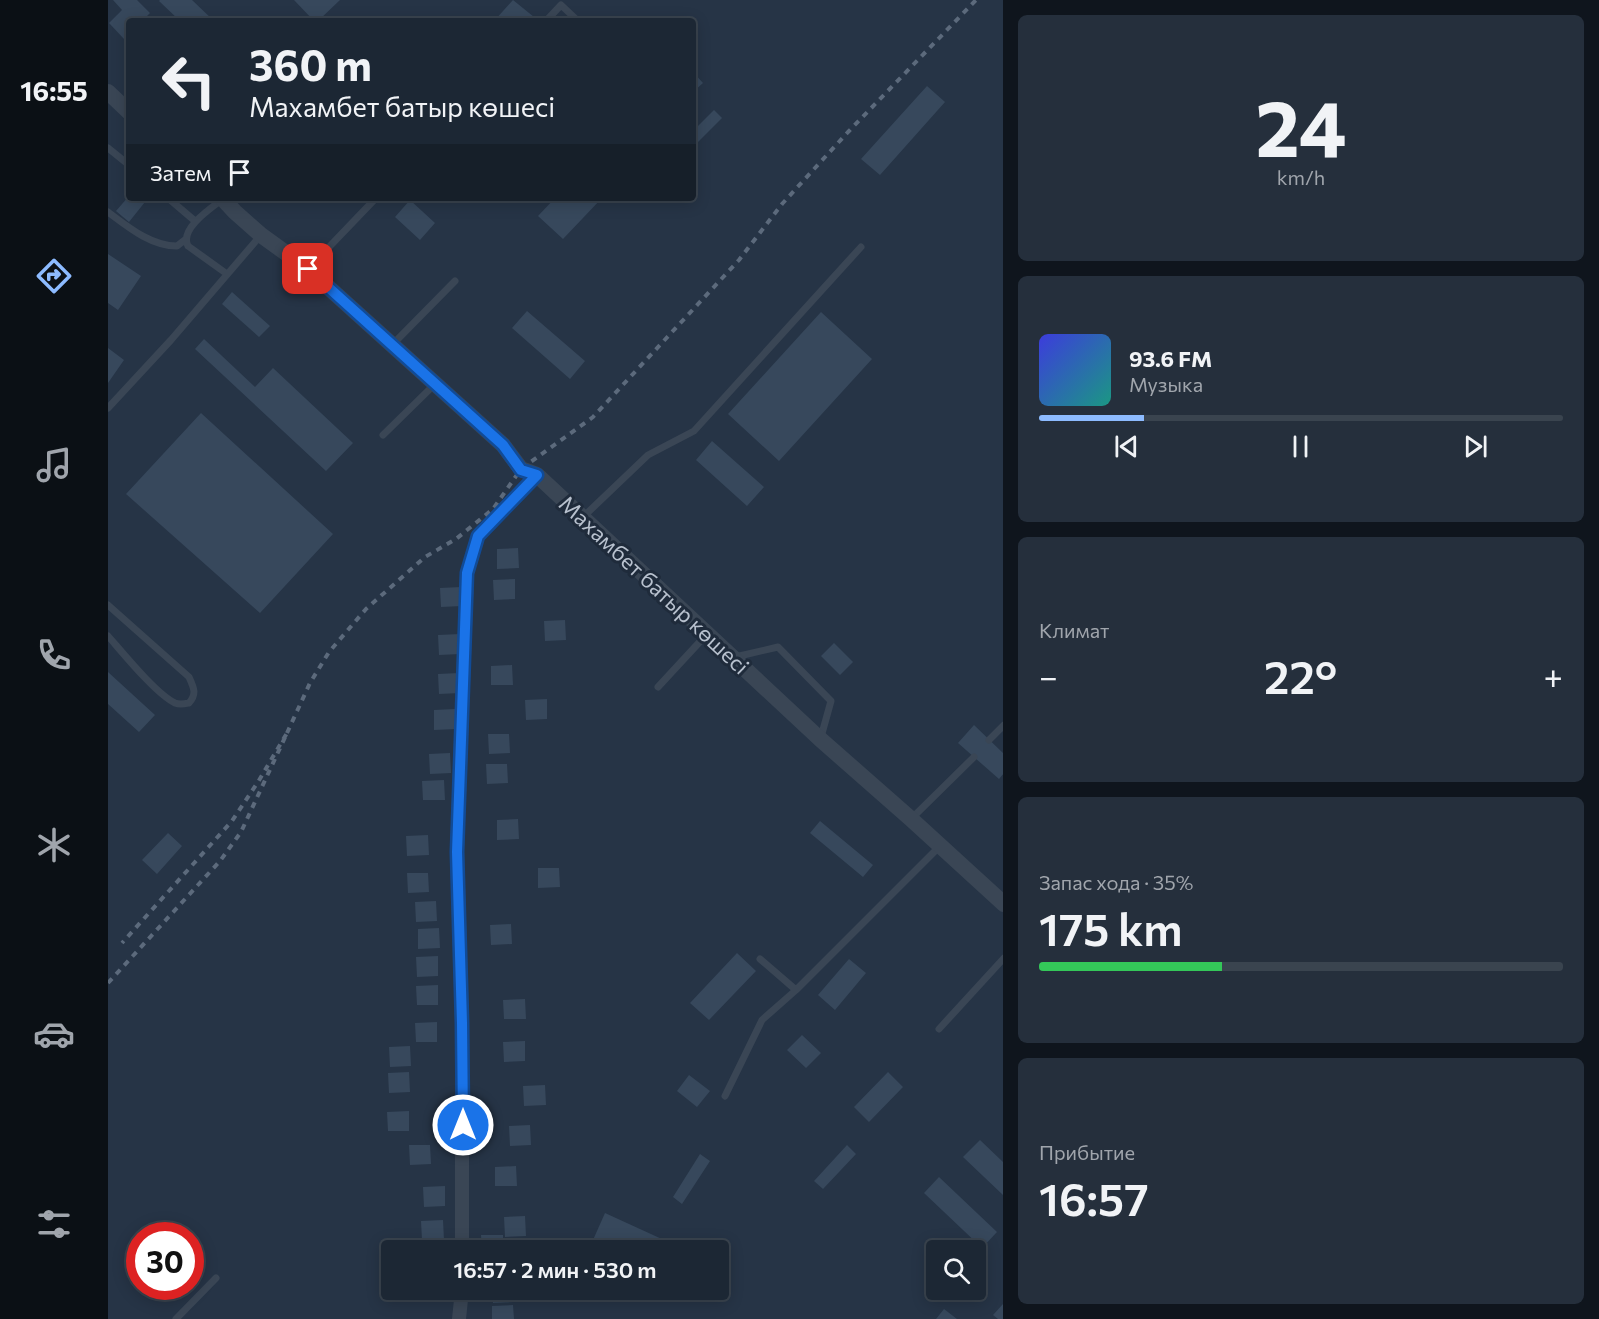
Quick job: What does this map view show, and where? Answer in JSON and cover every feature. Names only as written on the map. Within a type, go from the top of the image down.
[{"type":"street","points":[[108,92],[126,109]]},
{"type":"street","name":"Махамбет батыр көшесі","points":[[225,201],[261,235],[308,269],[503,445],[521,470],[537,475],[820,740],[1003,903]]},
{"type":"street","points":[[462,1240],[462,1023],[457,852],[467,573],[478,536],[537,475]]},
{"type":"street","points":[[459,1319],[461,1300]]},
{"type":"lane","points":[[549,18],[561,5],[575,18]]},
{"type":"lane","points":[[108,148],[126,163]]},
{"type":"lane","points":[[171,201],[195,222]]},
{"type":"lane","points":[[219,201],[195,222],[188,231],[186,239],[188,246],[227,274]]},
{"type":"lane","points":[[308,269],[373,201]]},
{"type":"lane","points":[[108,212],[130,228],[159,244],[177,246],[186,239]]},
{"type":"lane","points":[[108,408],[171,340],[261,235]]},
{"type":"lane","points":[[582,518],[648,455],[694,431],[861,247]]},
{"type":"lane","points":[[392,345],[455,281]]},
{"type":"lane","points":[[383,435],[435,384]]},
{"type":"lane","points":[[108,605],[189,677],[195,690],[193,698],[189,703],[174,702],[143,675],[108,636]]},
{"type":"lane","points":[[658,687],[707,634]]},
{"type":"lane","points":[[732,657],[778,647],[831,701],[820,740]]},
{"type":"lane","points":[[989,740],[1003,726]]},
{"type":"lane","points":[[910,819],[974,757]]},
{"type":"lane","points":[[725,1096],[762,1020],[796,990],[940,846]]},
{"type":"lane","points":[[760,958],[796,990]]},
{"type":"lane","points":[[939,1029],[1003,959]]},
{"type":"lane","points":[[176,1319],[216,1278]]},
{"type":"building","points":[[113,0],[137,0],[150,13],[145,18],[126,18],[126,37],[124,39],[109,23],[122,10]]},
{"type":"building","points":[[192,0],[211,18],[177,18],[159,1]]},
{"type":"building","points":[[294,0],[340,0],[321,18],[311,18]]},
{"type":"building","points":[[513,0],[534,17],[533,18],[497,18]]},
{"type":"building","points":[[696,75],[703,83],[696,89]]},
{"type":"building","points":[[927,86],[945,102],[880,175],[861,159]]},
{"type":"building","points":[[714,110],[722,118],[696,144],[696,128]]},
{"type":"building","points":[[126,199],[145,202],[129,222],[116,211]]},
{"type":"building","points":[[411,201],[435,223],[420,240],[395,217]]},
{"type":"building","points":[[552,201],[599,201],[563,239],[538,216]]},
{"type":"building","points":[[108,254],[141,276],[118,310],[108,303]]},
{"type":"building","points":[[232,292],[270,326],[259,337],[222,304]]},
{"type":"building","points":[[527,311],[585,361],[570,379],[512,328]]},
{"type":"building","points":[[821,312],[872,359],[779,461],[728,414]]},
{"type":"building","points":[[204,339],[255,387],[273,368],[353,443],[326,471],[195,349]]},
{"type":"building","points":[[108,348],[124,360],[108,383]]},
{"type":"building","points":[[201,413],[333,534],[260,613],[126,494]]},
{"type":"building","points":[[712,441],[764,487],[747,506],[696,460]]},
{"type":"building","points":[[518,548],[519,568],[497,569],[497,549]]},
{"type":"building","points":[[515,579],[515,599],[494,600],[493,580]]},
{"type":"building","points":[[461,587],[462,606],[441,607],[440,588]]},
{"type":"building","points":[[565,620],[566,640],[545,641],[544,621]]},
{"type":"building","points":[[460,634],[460,654],[439,655],[438,635]]},
{"type":"building","points":[[834,643],[853,662],[840,675],[821,656]]},
{"type":"building","points":[[512,665],[513,685],[491,685],[491,666]]},
{"type":"building","points":[[108,672],[155,715],[139,732],[108,704]]},
{"type":"building","points":[[459,673],[460,693],[439,694],[438,674]]},
{"type":"building","points":[[547,699],[547,719],[526,720],[525,700]]},
{"type":"building","points":[[455,709],[456,729],[434,730],[434,710]]},
{"type":"building","points":[[974,725],[1003,753],[1003,774],[999,779],[958,743]]},
{"type":"building","points":[[488,734],[509,734],[510,753],[489,754]]},
{"type":"building","points":[[450,753],[451,773],[430,774],[429,754]]},
{"type":"building","points":[[486,764],[507,764],[508,783],[487,784]]},
{"type":"building","points":[[444,780],[445,800],[423,800],[422,781]]},
{"type":"building","points":[[518,819],[519,839],[497,840],[497,820]]},
{"type":"building","points":[[820,821],[873,865],[863,877],[810,833]]},
{"type":"building","points":[[168,833],[182,846],[157,874],[142,860]]},
{"type":"building","points":[[428,835],[429,855],[407,856],[406,836]]},
{"type":"building","points":[[538,868],[559,868],[560,887],[538,888]]},
{"type":"building","points":[[407,873],[428,873],[429,892],[408,893]]},
{"type":"building","points":[[436,901],[437,921],[416,922],[415,902]]},
{"type":"building","points":[[511,924],[512,944],[491,945],[490,925]]},
{"type":"building","points":[[439,928],[440,948],[418,949],[418,929]]},
{"type":"building","points":[[737,953],[756,971],[709,1020],[690,1003]]},
{"type":"building","points":[[438,956],[438,976],[417,977],[416,957]]},
{"type":"building","points":[[849,959],[866,973],[835,1010],[818,995]]},
{"type":"building","points":[[438,985],[438,1005],[417,1005],[416,986]]},
{"type":"building","points":[[525,999],[526,1019],[504,1019],[503,1000]]},
{"type":"building","points":[[437,1022],[437,1042],[416,1042],[415,1023]]},
{"type":"building","points":[[802,1035],[821,1053],[806,1068],[787,1050]]},
{"type":"building","points":[[525,1041],[525,1061],[504,1062],[503,1042]]},
{"type":"building","points":[[410,1046],[411,1066],[390,1067],[389,1047]]},
{"type":"building","points":[[409,1072],[410,1092],[389,1093],[388,1073]]},
{"type":"building","points":[[888,1072],[903,1087],[869,1122],[854,1107]]},
{"type":"building","points":[[689,1075],[710,1091],[697,1107],[677,1091]]},
{"type":"building","points":[[545,1085],[546,1105],[524,1106],[523,1086]]},
{"type":"building","points":[[409,1111],[409,1131],[388,1131],[387,1112]]},
{"type":"building","points":[[530,1125],[531,1145],[510,1146],[509,1126]]},
{"type":"building","points":[[980,1140],[1003,1162],[1003,1195],[963,1157]]},
{"type":"building","points":[[409,1145],[430,1145],[431,1164],[410,1165]]},
{"type":"building","points":[[847,1145],[856,1154],[823,1189],[814,1181]]},
{"type":"building","points":[[700,1154],[710,1161],[682,1204],[673,1197]]},
{"type":"building","points":[[516,1166],[517,1186],[495,1186],[495,1167]]},
{"type":"building","points":[[939,1177],[997,1232],[986,1244],[986,1240],[974,1240],[924,1193]]},
{"type":"building","points":[[445,1186],[445,1206],[424,1207],[423,1187]]},
{"type":"building","points":[[605,1213],[664,1240],[593,1240]]},
{"type":"building","points":[[525,1216],[526,1236],[505,1237],[504,1217]]},
{"type":"building","points":[[443,1220],[444,1240],[422,1240],[421,1221]]},
{"type":"building","points":[[481,1235],[503,1235],[503,1240],[481,1240]]},
{"type":"building","points":[[493,1300],[514,1300],[514,1302],[493,1303]]},
{"type":"building","points":[[1003,1304],[1003,1319],[998,1319],[993,1315]]},
{"type":"building","points":[[513,1305],[514,1319],[492,1319],[492,1306]]},
{"type":"building","points":[[944,1309],[957,1319],[936,1319]]},
{"type":"railway","points":[[287,733],[310,683],[329,652],[366,609],[425,557],[456,539],[493,509],[521,469],[593,417],[739,260],[782,204],[848,132],[976,0]]},
{"type":"railway","points":[[108,983],[220,861],[241,832],[287,733],[232,821],[122,943]]},
{"type":"route","points":[[308,269],[503,445],[521,470],[537,475],[478,536],[467,573],[457,852],[463,1125]]}]
